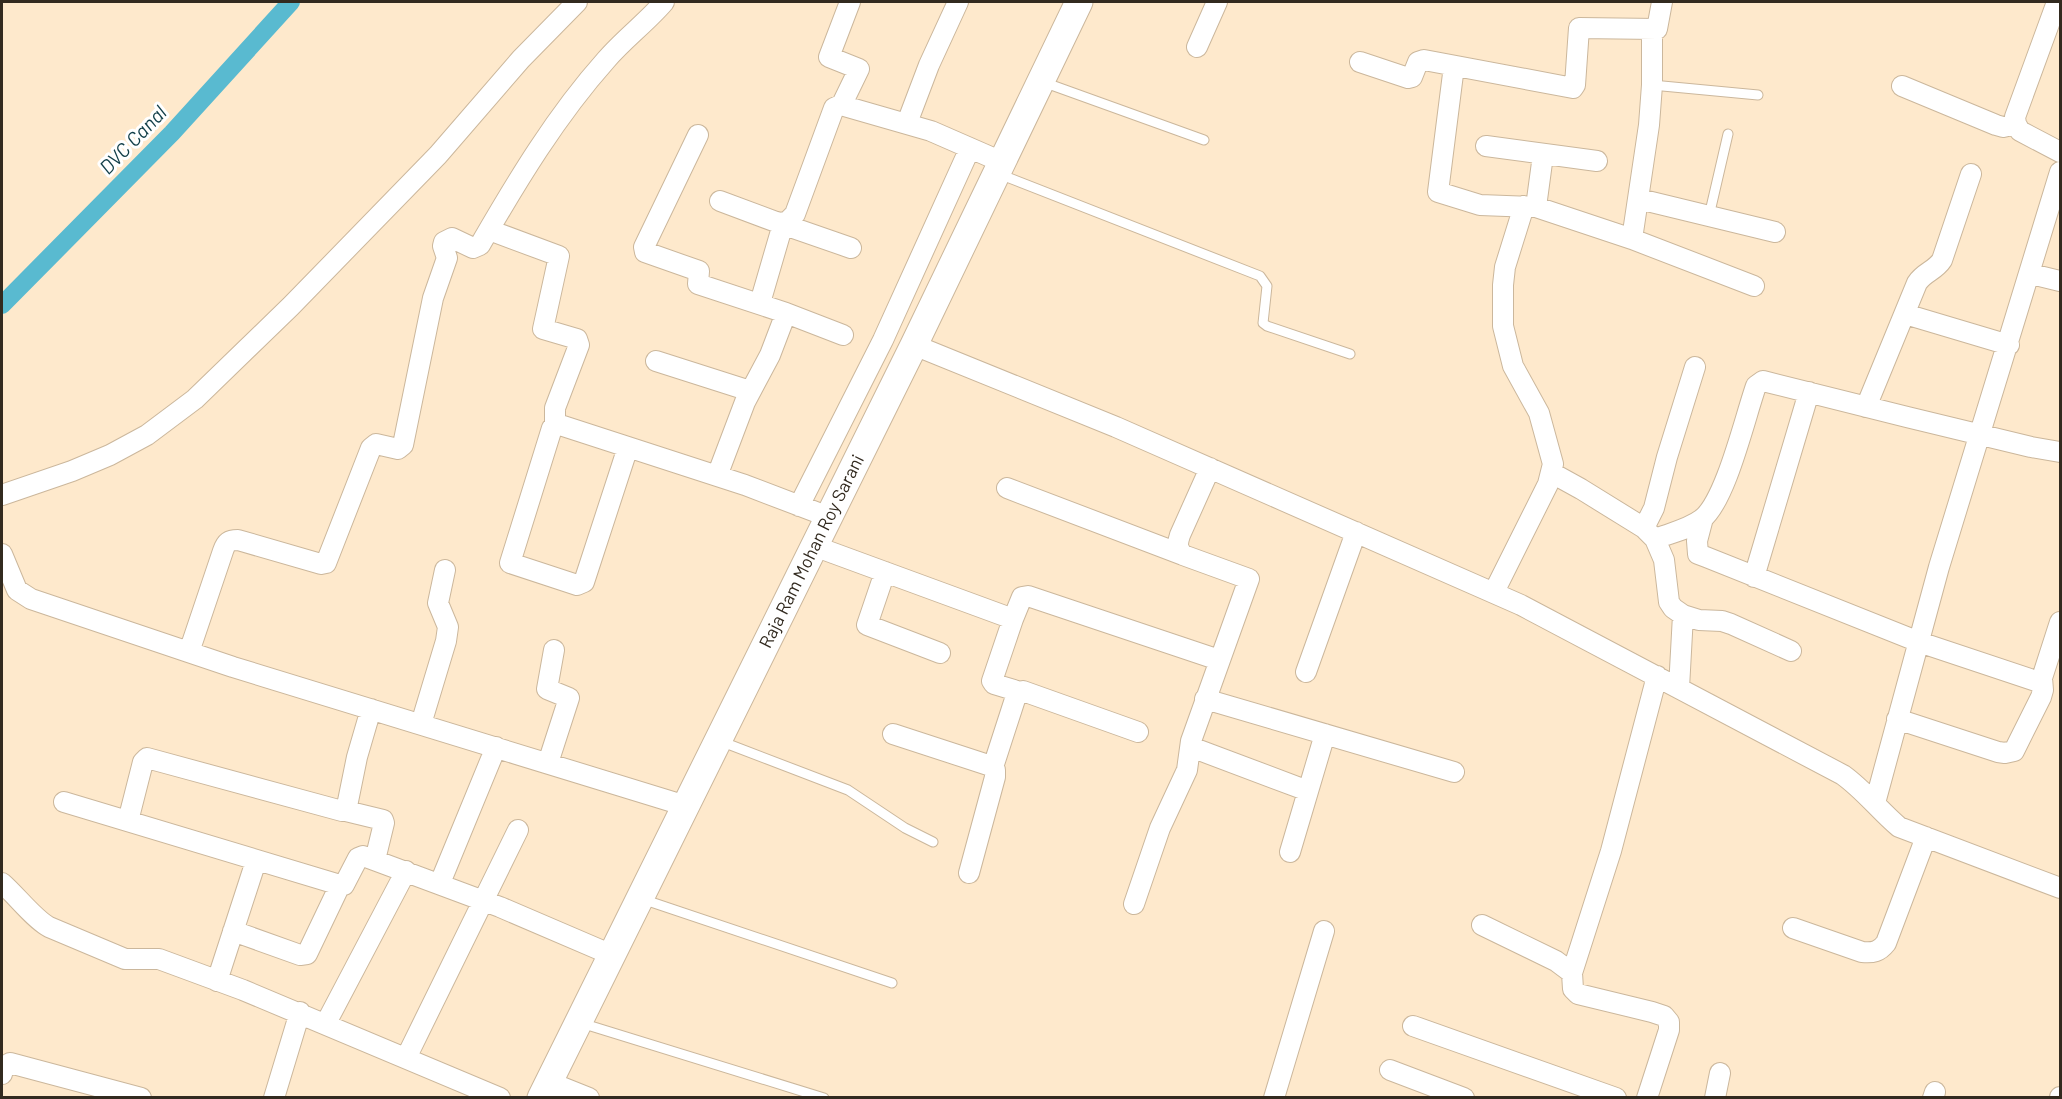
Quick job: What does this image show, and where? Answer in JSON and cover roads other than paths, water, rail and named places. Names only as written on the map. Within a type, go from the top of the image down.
[{"type":"street","points":[[2,495],[72,471],[110,455],[147,435],[195,399],[291,306],[438,155],[521,58],[577,2]]},
{"type":"street","points":[[189,652],[223,551],[230,540],[238,540],[321,564],[326,563],[371,448],[376,444],[398,449],[403,445],[433,298],[447,258],[444,242],[452,238],[476,248],[480,245],[539,147],[561,116],[605,60],[664,2]]},
{"type":"street","points":[[843,104],[859,69],[829,57],[850,2]]},
{"type":"street","points":[[907,123],[929,65],[958,2]]},
{"type":"street","name":"Raja Ram Mohan Roy Sarani","points":[[545,1090],[914,345],[1079,2]]},
{"type":"street","points":[[1197,47],[1217,2]]},
{"type":"street","points":[[1360,62],[1408,78],[1412,77],[1421,60],[1570,88],[1575,85],[1579,28],[1652,29],[1658,27],[1662,2]]},
{"type":"street","points":[[2057,2],[2015,117],[2020,131],[2061,152]]},
{"type":"street","points":[[1632,239],[1649,125],[1652,29]]},
{"type":"street","points":[[1454,66],[1438,192],[1480,205],[1530,207],[1632,239],[1754,286]]},
{"type":"street","points":[[1902,86],[1996,125],[2009,127],[2016,124]]},
{"type":"street","points":[[781,224],[787,222],[795,214],[834,108],[843,104],[931,131],[970,148],[999,168]]},
{"type":"street","points":[[698,135],[644,247],[645,252],[699,271],[698,284],[759,303],[843,335]]},
{"type":"street","points":[[1486,146],[1597,161]]},
{"type":"street","points":[[799,506],[883,340],[970,148]]},
{"type":"street","points":[[1494,592],[1552,473],[1553,464],[1539,413],[1513,366],[1503,326],[1503,285],[1506,267],[1530,207],[1543,154]]},
{"type":"street","points":[[1875,803],[1940,567],[2061,172]]},
{"type":"street","points":[[1866,407],[1921,276],[1933,270],[1942,260],[1971,174]]},
{"type":"street","points":[[1638,199],[1775,232]]},
{"type":"street","points":[[720,201],[851,248]]},
{"type":"street","points":[[759,303],[781,224]]},
{"type":"street","points":[[489,230],[559,256],[543,329],[577,339],[579,345],[555,408],[555,425],[552,428],[511,563],[577,585],[584,582],[628,447]]},
{"type":"street","points":[[2031,274],[2061,281]]},
{"type":"street","points":[[717,476],[750,391],[770,355],[786,313]]},
{"type":"street","points":[[1905,314],[2009,345]]},
{"type":"street","points":[[914,345],[1116,427],[1494,592],[1843,775],[1859,786],[1899,827],[2061,888]]},
{"type":"street","points":[[656,361],[750,391]]},
{"type":"street","points":[[1650,533],[1667,456],[1695,367]]},
{"type":"street","points":[[1650,533],[1690,526],[1703,518],[1718,501],[1756,386],[1763,381],[1981,435],[2061,452]]},
{"type":"street","points":[[1754,576],[1809,392]]},
{"type":"street","points":[[555,425],[560,424],[717,476],[829,517]]},
{"type":"street","points":[[1183,555],[1177,543],[1210,468]]},
{"type":"street","points":[[1552,473],[1650,533],[1664,560],[1669,602],[1683,615],[1699,620],[1722,621],[1791,651]]},
{"type":"street","points":[[1007,488],[1249,579],[1205,699],[1187,770],[1160,828],[1134,904]]},
{"type":"street","points":[[1703,518],[1696,548],[1698,554],[1918,642],[2045,684]]},
{"type":"street","points":[[1306,672],[1356,532]]},
{"type":"street","points":[[814,546],[1013,619]]},
{"type":"street","points":[[2,554],[17,590],[31,599],[189,652],[686,806]]},
{"type":"street","points":[[422,724],[446,641],[448,627],[438,603],[445,570]]},
{"type":"street","points":[[885,572],[867,625],[940,653]]},
{"type":"street","points":[[1138,732],[1023,691],[1017,692],[994,684],[992,681],[1022,597],[1028,596],[1219,660]]},
{"type":"street","points":[[1678,688],[1683,615]]},
{"type":"street","points":[[1897,719],[1998,752],[2011,753],[2043,690],[2061,622]]},
{"type":"street","points":[[548,763],[569,698],[547,689],[555,650]]},
{"type":"street","points":[[1647,1098],[1669,1030],[1669,1022],[1653,1012],[1578,994],[1574,989],[1572,973],[1608,861],[1657,676]]},
{"type":"street","points":[[992,765],[1017,692]]},
{"type":"street","points":[[1205,699],[1454,772]]},
{"type":"street","points":[[346,811],[357,756],[372,709]]},
{"type":"street","points":[[893,734],[992,765],[995,770],[969,873]]},
{"type":"street","points":[[1290,852],[1325,734]]},
{"type":"street","points":[[440,883],[496,747]]},
{"type":"street","points":[[1191,747],[1308,791]]},
{"type":"street","points":[[128,821],[142,762],[147,758],[382,820],[384,823],[375,860]]},
{"type":"street","points":[[64,802],[339,885],[344,885],[357,858],[363,856],[440,883],[612,955]]},
{"type":"street","points":[[406,1058],[519,830]]},
{"type":"street","points":[[1793,928],[1862,952],[1874,953],[1881,949],[1886,943],[1926,837]]},
{"type":"street","points":[[217,981],[256,861]]},
{"type":"street","points":[[326,1023],[406,871]]},
{"type":"street","points":[[2,883],[49,927],[125,959],[159,959],[300,1012],[500,1098]]},
{"type":"street","points":[[233,931],[300,955],[307,954],[339,885]]},
{"type":"street","points":[[1482,925],[1556,961],[1572,973]]},
{"type":"street","points":[[1274,1098],[1324,931]]},
{"type":"street","points":[[274,1098],[300,1012]]},
{"type":"street","points":[[1413,1026],[1613,1097]]},
{"type":"street","points":[[2,1074],[3,1068],[9,1064],[141,1098]]},
{"type":"street","points":[[1390,1070],[1464,1098]]},
{"type":"street","points":[[1715,1098],[1720,1073]]},
{"type":"street","points":[[545,1090],[589,1098]]},
{"type":"lane","points":[[1041,81],[1204,140]]},
{"type":"lane","points":[[1652,85],[1758,95]]},
{"type":"lane","points":[[1709,216],[1728,134]]},
{"type":"lane","points":[[999,168],[1260,276],[1267,286],[1263,323],[1350,354]]},
{"type":"lane","points":[[718,741],[848,790],[905,828],[933,842]]},
{"type":"lane","points":[[640,898],[892,983]]},
{"type":"lane","points":[[579,1022],[824,1098]]},
{"type":"waterway","name":"DVC Canal","points":[[2,305],[172,133],[291,2]]}]
